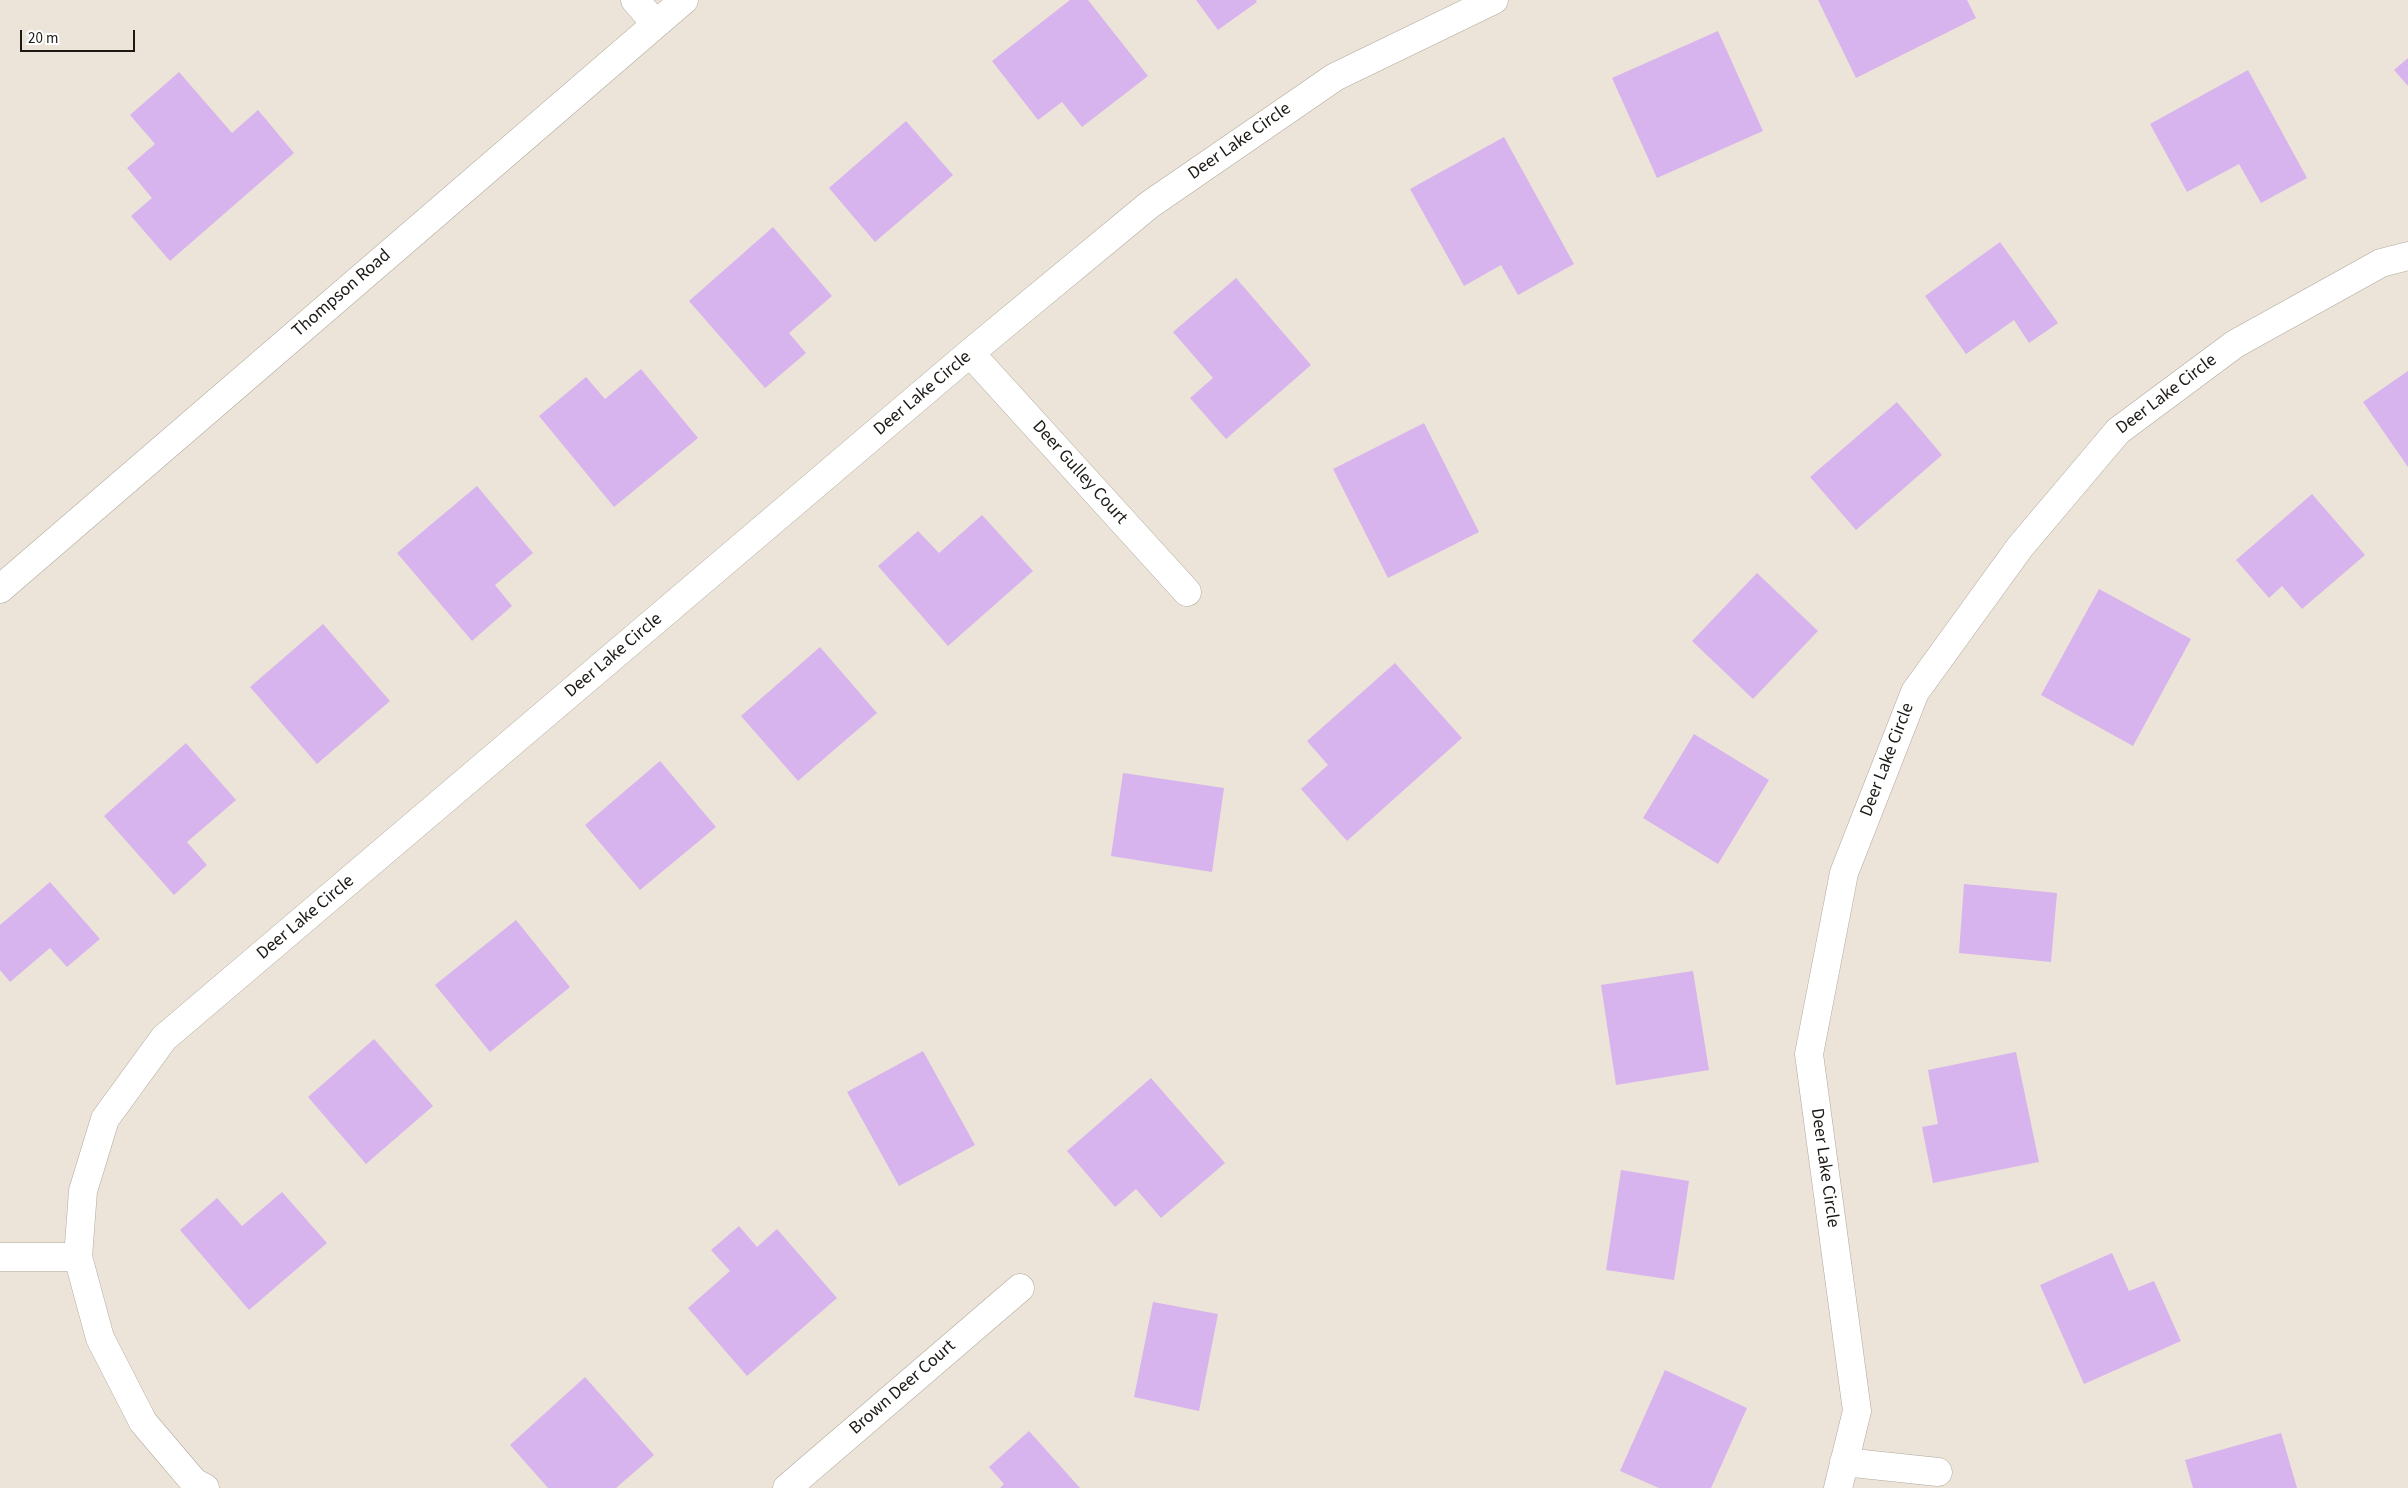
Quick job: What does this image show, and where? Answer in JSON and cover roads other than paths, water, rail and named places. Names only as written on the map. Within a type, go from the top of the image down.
[{"type":"street","points":[[635,0],[656,24]]},
{"type":"street","name":"Thompson Road","points":[[0,589],[684,0]]},
{"type":"street","name":"Deer Lake Circle","points":[[205,1488],[194,1482],[143,1422],[100,1338],[78,1257],[83,1191],[105,1119],[164,1038],[970,353],[1149,205],[1335,77],[1494,0]]},
{"type":"street","name":"Deer Lake Circle","points":[[1838,1488],[1856,1411],[1809,1054],[1844,874],[1915,692],[2020,547],[2118,431],[2235,344],[2381,263],[2408,256]]},
{"type":"street","name":"Deer Gulley Court","points":[[970,353],[1187,592]]},
{"type":"street","points":[[0,1257],[78,1257]]},
{"type":"street","name":"Brown Deer Court","points":[[787,1488],[1020,1288]]},
{"type":"street","points":[[1844,1462],[1938,1472]]}]
